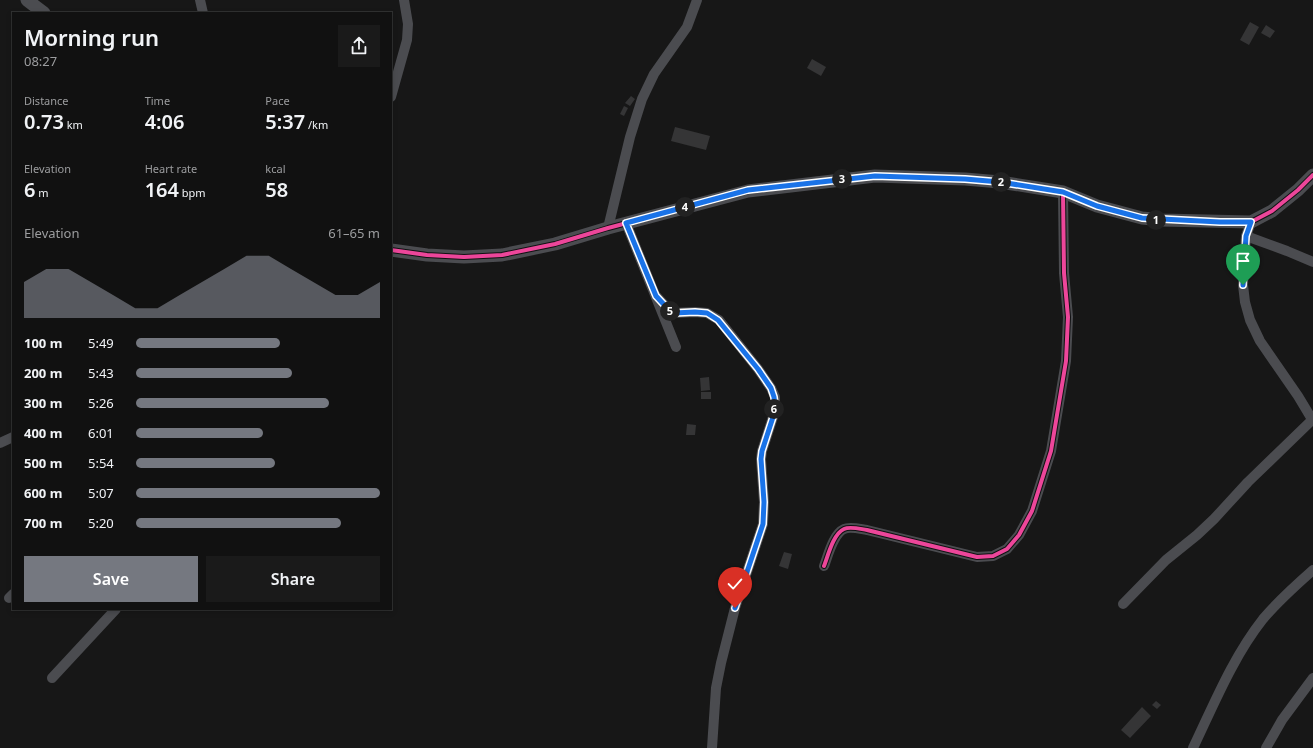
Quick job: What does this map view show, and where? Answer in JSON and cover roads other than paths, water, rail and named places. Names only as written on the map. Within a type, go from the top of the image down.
[{"type":"street","points":[[27,0],[43,12]]},
{"type":"street","points":[[200,0],[203,12]]},
{"type":"street","points":[[392,93],[407,40],[408,24],[404,0]]},
{"type":"street","points":[[608,228],[630,137],[642,99],[654,74],[686,27],[697,0]]},
{"type":"street","points":[[392,250],[427,255],[464,257],[502,255],[555,244],[748,190],[875,176],[958,178],[1000,182],[1063,192],[1097,206],[1142,218],[1251,222],[1272,211],[1298,190],[1313,175]]},
{"type":"street","points":[[824,566],[835,538],[844,529],[854,528],[866,530],[977,557],[993,556],[1007,549],[1018,535],[1032,511],[1051,451],[1066,360],[1068,317],[1064,274],[1063,192]]},
{"type":"street","points":[[1123,604],[1166,560],[1214,519],[1248,482],[1313,420],[1260,341],[1250,320],[1245,302],[1243,285],[1246,236],[1251,222]]},
{"type":"street","points":[[626,223],[676,347]]},
{"type":"street","points":[[1246,236],[1287,250],[1313,262]]},
{"type":"street","points":[[656,296],[669,310],[674,313],[707,313],[718,320],[758,369],[771,388],[775,405],[774,414],[762,451],[761,459],[764,502],[763,524],[735,608],[721,662],[716,688],[712,748]]},
{"type":"street","points":[[0,444],[12,438]]},
{"type":"street","points":[[1193,748],[1246,643],[1263,619],[1313,570]]},
{"type":"street","points":[[52,678],[115,610]]},
{"type":"street","points":[[1266,748],[1282,720],[1313,678]]}]
